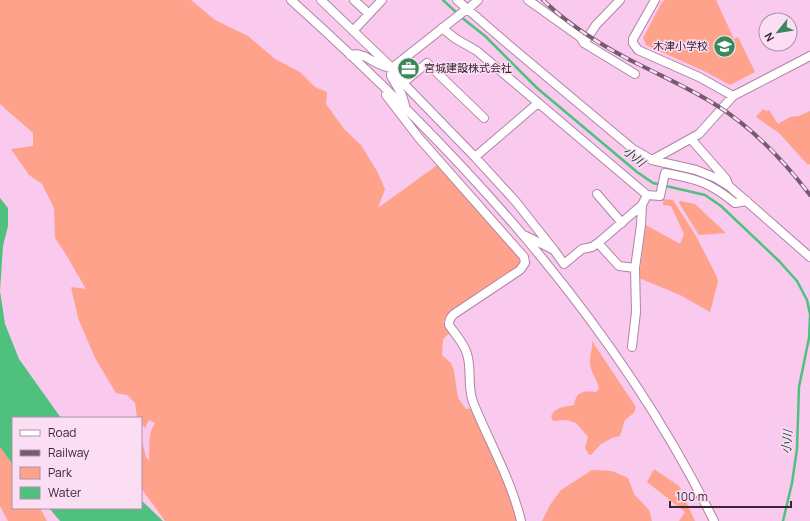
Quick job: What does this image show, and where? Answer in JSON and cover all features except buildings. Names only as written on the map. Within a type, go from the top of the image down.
[{"type":"street","points":[[291,0],[406,109],[460,163],[523,235],[591,321],[639,389],[689,473],[714,521]]},
{"type":"street","points":[[321,0],[392,68],[403,83],[475,157],[516,202],[564,264],[582,249],[592,247],[598,243],[642,205]]},
{"type":"street","points":[[354,0],[369,14]]},
{"type":"street","points":[[353,32],[382,0]]},
{"type":"street","points":[[457,0],[465,11],[510,46],[633,149],[652,160],[696,170],[716,178],[729,186],[747,201],[810,257]]},
{"type":"street","points":[[406,109],[402,95],[391,76],[392,68],[478,0]]},
{"type":"street","points":[[528,0],[580,37],[584,43],[635,74]]},
{"type":"street","points":[[584,43],[596,25],[620,0]]},
{"type":"street","points":[[655,0],[633,39],[633,43],[638,50],[699,77],[733,96]]},
{"type":"street","points":[[445,26],[456,39],[477,51],[647,195],[660,196],[665,173],[692,178],[714,187],[735,203],[747,201]]},
{"type":"street","points":[[350,55],[361,54],[384,67],[392,68]]},
{"type":"street","points":[[652,160],[699,134],[733,96],[810,56]]},
{"type":"street","points":[[403,83],[427,63],[484,118]]},
{"type":"street","points":[[378,82],[390,101],[419,138],[524,257],[525,263],[520,270],[451,316],[449,322],[464,346],[467,355],[470,392],[502,465],[518,508],[521,521]]},
{"type":"street","points":[[475,157],[538,103]]},
{"type":"street","points":[[691,139],[726,179],[729,186]]},
{"type":"street","points":[[597,194],[622,223]]},
{"type":"street","points":[[632,347],[636,312],[635,268],[642,205],[647,195]]},
{"type":"street","points":[[523,235],[554,250]]},
{"type":"street","points":[[598,243],[619,266],[635,268]]},
{"type":"green space","points":[[0,0],[191,0],[215,20],[248,36],[275,59],[300,72],[315,87],[327,92],[326,104],[344,129],[361,145],[377,171],[385,189],[378,208],[440,163],[523,252],[531,263],[443,321],[450,333],[443,339],[442,355],[451,363],[454,371],[458,398],[466,409],[474,408],[507,483],[519,521],[165,521],[142,489],[142,441],[146,457],[149,461],[149,442],[152,428],[155,423],[149,420],[145,428],[142,424],[142,417],[137,417],[135,403],[127,395],[116,393],[95,358],[78,318],[71,287],[86,289],[55,238],[54,208],[42,184],[29,175],[11,149],[33,146],[33,133],[0,104]]},
{"type":"green space","points":[[665,0],[716,0],[734,39],[738,37],[755,72],[730,85],[704,71],[646,45],[643,38],[662,2]]},
{"type":"green space","points":[[763,109],[766,111],[769,110],[778,124],[790,117],[799,116],[810,111],[810,164],[808,165],[779,133],[756,117]]},
{"type":"green space","points":[[663,199],[673,200],[696,236],[717,277],[718,282],[710,312],[680,295],[639,278],[646,225],[680,244],[684,234],[671,206],[663,205]]},
{"type":"green space","points":[[680,201],[695,204],[726,233],[699,235],[679,203]]},
{"type":"green space","points":[[592,341],[636,407],[634,413],[625,420],[620,436],[612,438],[601,444],[591,455],[589,455],[585,448],[588,437],[576,423],[567,420],[553,421],[551,416],[555,410],[574,405],[579,394],[584,392],[596,392],[599,389],[590,364]]},
{"type":"green space","points":[[0,447],[12,464],[12,509],[41,509],[47,521],[8,521],[0,506]]},
{"type":"green space","points":[[654,469],[679,486],[695,521],[679,521],[685,512],[647,482]]},
{"type":"green space","points":[[592,470],[612,471],[628,478],[634,494],[649,510],[652,521],[542,521],[550,505],[561,490]]},
{"type":"water","points":[[0,198],[8,208],[8,226],[3,246],[0,291]]},
{"type":"water","points":[[0,291],[5,324],[19,359],[60,417],[12,417],[12,464],[0,447]]},
{"type":"water","points":[[142,501],[163,521],[60,521],[50,509],[142,509]]},
{"type":"waterway","name":"小川","points":[[443,0],[457,13]]},
{"type":"waterway","name":"小川","points":[[461,17],[485,36],[537,88],[637,172],[653,183],[705,195],[721,206],[779,261],[797,281],[807,300],[810,314]]},
{"type":"waterway","name":"小川","points":[[783,521],[792,483],[797,449],[799,387],[809,338],[810,316]]},
{"type":"railway","points":[[543,0],[579,30],[605,46],[699,95],[730,114],[743,124],[779,158],[810,195]]},
{"type":"place","name":"木津小学校","points":[[724,46]]},
{"type":"place","name":"宮城建設株式会社","points":[[408,68]]}]
